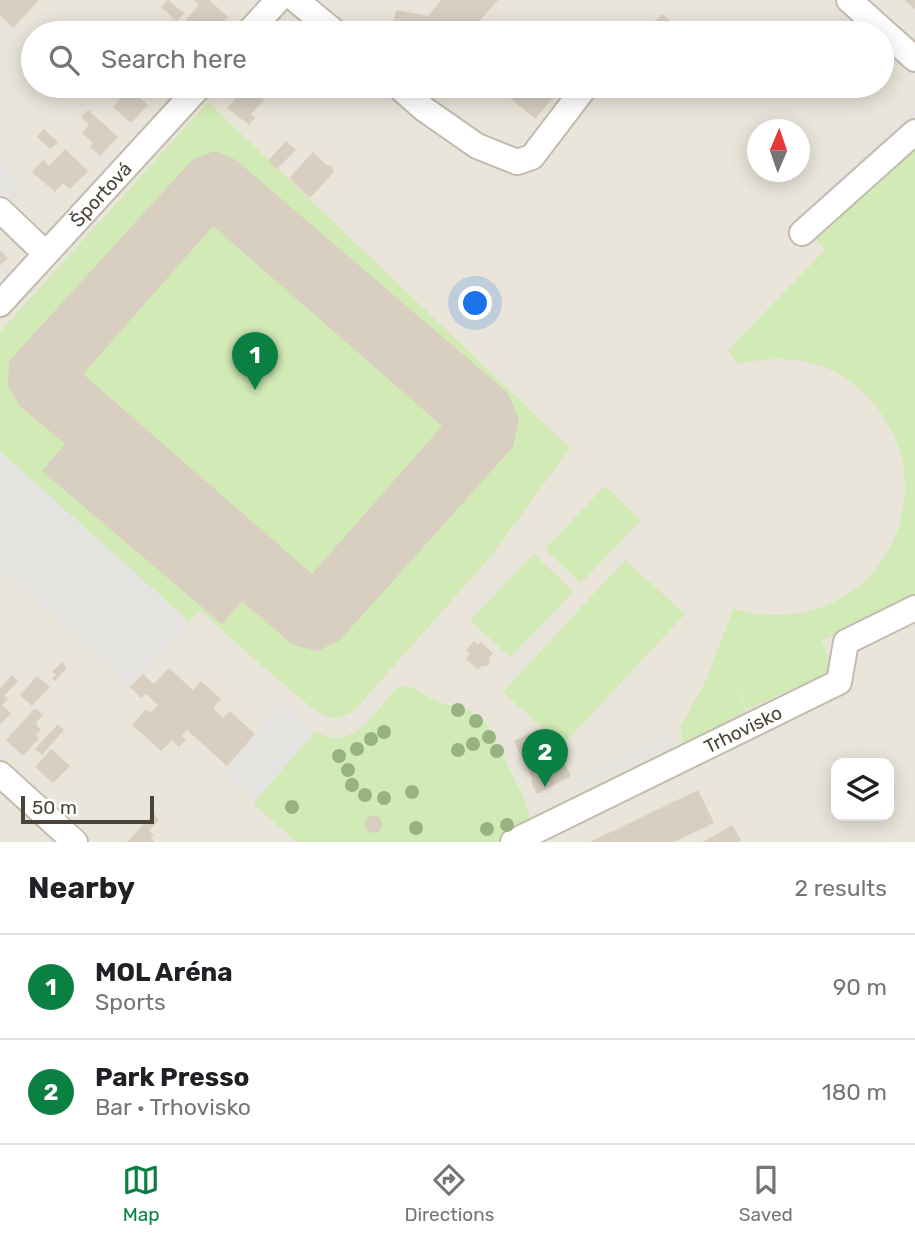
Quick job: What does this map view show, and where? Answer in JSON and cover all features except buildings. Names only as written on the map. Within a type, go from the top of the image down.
[{"type":"street","points":[[259,21],[278,0]]},
{"type":"street","points":[[296,0],[321,21]]},
{"type":"street","points":[[849,0],[872,21]]},
{"type":"street","points":[[894,40],[915,59]]},
{"type":"street","name":"Športová","points":[[0,304],[189,98]]},
{"type":"street","points":[[412,98],[477,146],[517,162],[532,157],[577,98]]},
{"type":"street","points":[[802,233],[915,132]]},
{"type":"street","points":[[0,210],[45,253]]},
{"type":"street","name":"Trhovisko","points":[[513,842],[545,836],[681,757],[839,681],[846,642],[915,608]]},
{"type":"street","points":[[0,774],[75,842]]},
{"type":"shaded area","points":[[0,0],[915,0],[915,842],[0,842]]},
{"type":"shaded area","points":[[915,109],[915,145],[803,243],[788,225]]},
{"type":"shaded area","points":[[0,165],[18,180],[17,205],[0,190]]},
{"type":"shaded area","points":[[0,451],[190,622],[130,687],[0,570]]},
{"type":"shaded area","points":[[281,702],[316,731],[254,802],[224,773]]},
{"type":"shaded area","points":[[669,732],[676,744],[580,789],[574,777]]},
{"type":"green space","points":[[208,102],[570,448],[492,555],[354,711],[345,716],[329,717],[319,712],[265,669],[200,610],[130,687],[0,570],[0,332]]},
{"type":"green space","points":[[915,150],[915,596],[821,641],[831,660],[827,673],[797,687],[774,639],[796,687],[747,710],[725,663],[746,711],[684,744],[680,728],[706,680],[733,609],[766,615],[797,614],[825,606],[851,592],[872,573],[889,549],[900,521],[905,488],[904,467],[898,446],[889,426],[863,392],[846,378],[827,368],[807,362],[772,359],[738,364],[728,350],[825,250],[812,235]]},
{"type":"green space","points":[[605,486],[641,520],[581,583],[545,549]]},
{"type":"green space","points":[[534,554],[574,592],[510,657],[470,620]]},
{"type":"green space","points":[[625,560],[685,614],[562,746],[503,692]]},
{"type":"green space","points":[[396,688],[412,688],[437,702],[467,709],[486,722],[523,797],[529,817],[526,828],[500,842],[296,842],[253,803],[316,731],[329,737],[340,738],[351,734],[371,718]]},
{"type":"place","name":"MOL Aréna","points":[[255,390]]},
{"type":"place","name":"Park Presso","points":[[545,787]]}]
